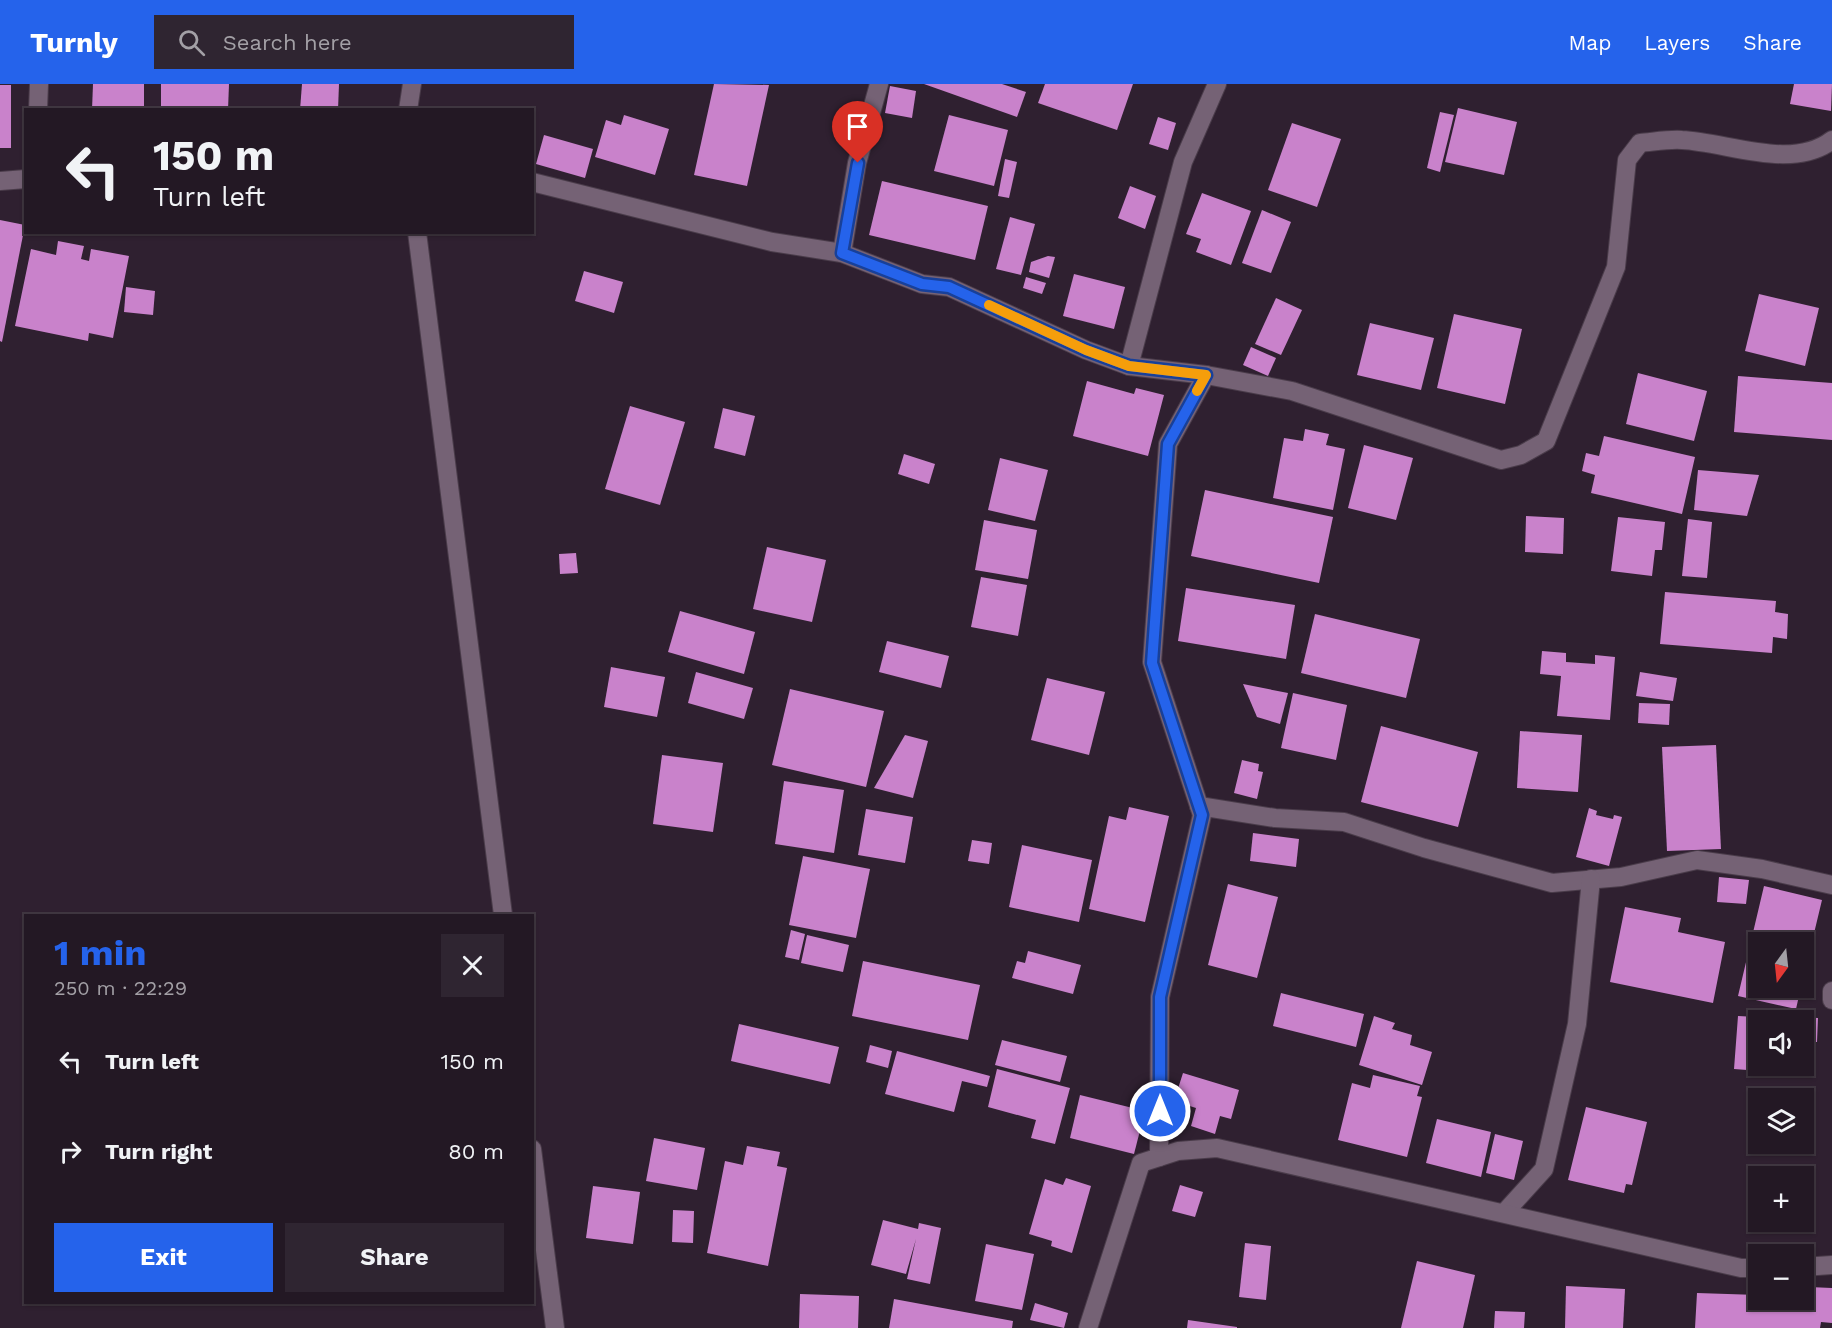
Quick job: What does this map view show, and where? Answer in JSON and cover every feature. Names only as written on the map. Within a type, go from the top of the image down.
[{"type":"street","points":[[38,108],[39,84]]},
{"type":"street","points":[[408,108],[412,84]]},
{"type":"street","points":[[842,253],[858,163],[879,84]]},
{"type":"street","points":[[1129,366],[1184,162],[1217,84]]},
{"type":"street","points":[[534,182],[772,242],[842,253],[922,284],[949,287],[1086,350],[1129,366],[1206,375],[1292,391],[1500,460],[1521,455],[1546,441],[1616,267],[1627,160],[1640,143],[1681,140],[1783,156],[1826,144],[1832,140]]},
{"type":"street","points":[[0,181],[24,179]]},
{"type":"street","points":[[417,234],[502,914]]},
{"type":"street","points":[[1160,1157],[1160,997],[1202,815],[1152,663],[1168,444],[1206,375]]},
{"type":"street","points":[[1199,806],[1275,818],[1344,822],[1424,848],[1552,883],[1621,877],[1697,860],[1762,869],[1832,885]]},
{"type":"street","points":[[1505,1212],[1544,1169],[1577,1024],[1591,879]]},
{"type":"street","points":[[1832,992],[1832,1000]]},
{"type":"street","points":[[1088,1328],[1141,1162],[1178,1151],[1216,1148],[1748,1268]]},
{"type":"street","points":[[534,1165],[555,1328]]},
{"type":"street","points":[[1814,1266],[1832,1265]]},
{"type":"building","points":[[93,84],[144,84],[144,108],[92,108]]},
{"type":"building","points":[[161,84],[229,84],[228,108],[161,108]]},
{"type":"building","points":[[302,84],[339,84],[338,108],[300,108]]},
{"type":"building","points":[[714,84],[769,85],[747,186],[694,175]]},
{"type":"building","points":[[924,84],[1002,84],[1026,92],[1017,117]]},
{"type":"building","points":[[1045,84],[1133,84],[1117,130],[1038,103]]},
{"type":"building","points":[[1794,84],[1832,84],[1831,111],[1790,104]]},
{"type":"building","points":[[0,85],[11,85],[11,148],[0,148]]},
{"type":"building","points":[[890,86],[916,91],[912,118],[885,113]]},
{"type":"building","points":[[1458,108],[1517,122],[1504,175],[1445,162]]},
{"type":"building","points":[[1440,112],[1454,115],[1440,172],[1427,168]]},
{"type":"building","points":[[624,115],[669,129],[655,175],[595,157],[606,120],[621,125]]},
{"type":"building","points":[[949,115],[1008,130],[994,186],[934,171]]},
{"type":"building","points":[[1158,117],[1176,123],[1168,150],[1149,144]]},
{"type":"building","points":[[1292,123],[1341,139],[1317,207],[1268,190]]},
{"type":"building","points":[[544,135],[593,149],[585,178],[536,164]]},
{"type":"building","points":[[1005,159],[1017,162],[1009,198],[998,196]]},
{"type":"building","points":[[882,181],[988,206],[975,260],[869,235]]},
{"type":"building","points":[[1130,186],[1156,196],[1145,229],[1118,218]]},
{"type":"building","points":[[1202,193],[1251,211],[1231,265],[1196,252],[1201,239],[1186,234]]},
{"type":"building","points":[[1262,210],[1291,222],[1271,273],[1242,263]]},
{"type":"building","points":[[1010,217],[1035,224],[1021,275],[996,269]]},
{"type":"building","points":[[0,220],[24,225],[24,230],[2,342],[0,341]]},
{"type":"building","points":[[58,241],[84,246],[81,259],[89,261],[91,249],[129,256],[113,338],[89,333],[88,341],[15,326],[31,249],[56,255]]},
{"type":"building","points":[[1048,256],[1055,257],[1049,278],[1029,272],[1031,262]]},
{"type":"building","points":[[584,271],[623,282],[614,313],[575,301]]},
{"type":"building","points":[[1074,274],[1125,287],[1114,329],[1063,316]]},
{"type":"building","points":[[1026,277],[1046,283],[1042,294],[1023,288]]},
{"type":"building","points":[[126,287],[155,291],[153,315],[124,312]]},
{"type":"building","points":[[1759,294],[1819,308],[1805,366],[1745,351]]},
{"type":"building","points":[[1276,298],[1302,310],[1281,355],[1255,344]]},
{"type":"building","points":[[1454,314],[1522,329],[1505,404],[1437,388]]},
{"type":"building","points":[[1370,323],[1434,338],[1421,390],[1357,375]]},
{"type":"building","points":[[1251,347],[1276,358],[1268,376],[1243,365]]},
{"type":"building","points":[[1638,373],[1707,391],[1694,441],[1626,424]]},
{"type":"building","points":[[1738,376],[1832,383],[1832,440],[1734,432]]},
{"type":"building","points":[[1087,381],[1134,394],[1136,388],[1164,395],[1148,456],[1073,436]]},
{"type":"building","points":[[630,406],[685,422],[660,505],[605,489]]},
{"type":"building","points":[[723,408],[755,416],[745,456],[714,448]]},
{"type":"building","points":[[1305,429],[1329,434],[1326,445],[1345,449],[1333,510],[1273,498],[1284,438],[1303,441]]},
{"type":"building","points":[[1604,436],[1695,457],[1682,514],[1591,493],[1595,475],[1582,471],[1586,453],[1599,456]]},
{"type":"building","points":[[1364,445],[1413,458],[1396,520],[1348,508]]},
{"type":"building","points":[[904,454],[935,464],[929,484],[898,474]]},
{"type":"building","points":[[1000,458],[1048,470],[1035,521],[988,510]]},
{"type":"building","points":[[1698,470],[1759,475],[1747,516],[1694,510]]},
{"type":"building","points":[[1205,490],[1333,517],[1319,583],[1191,556]]},
{"type":"building","points":[[1526,516],[1564,518],[1563,554],[1525,552]]},
{"type":"building","points":[[1618,517],[1665,522],[1662,550],[1655,550],[1652,576],[1611,571]]},
{"type":"building","points":[[1688,519],[1712,522],[1707,578],[1682,576]]},
{"type":"building","points":[[984,520],[1037,530],[1028,579],[975,570]]},
{"type":"building","points":[[767,547],[826,560],[812,622],[753,609]]},
{"type":"building","points":[[576,553],[578,573],[560,574],[559,554]]},
{"type":"building","points":[[981,577],[1027,585],[1018,636],[971,627]]},
{"type":"building","points":[[1186,588],[1295,605],[1286,659],[1178,641]]},
{"type":"building","points":[[1665,592],[1776,601],[1775,612],[1788,614],[1787,639],[1773,637],[1772,653],[1660,644]]},
{"type":"building","points":[[680,611],[755,632],[744,674],[668,652]]},
{"type":"building","points":[[1315,614],[1420,639],[1406,698],[1301,673]]},
{"type":"building","points":[[887,641],[949,656],[941,688],[879,672]]},
{"type":"building","points":[[1542,651],[1566,653],[1566,662],[1595,664],[1595,655],[1615,657],[1610,720],[1557,716],[1561,676],[1540,674]]},
{"type":"building","points":[[611,667],[665,677],[657,717],[604,707]]},
{"type":"building","points":[[696,672],[753,688],[744,719],[688,703]]},
{"type":"building","points":[[1640,672],[1677,678],[1673,701],[1636,696]]},
{"type":"building","points":[[1047,678],[1105,692],[1089,755],[1031,740]]},
{"type":"building","points":[[1243,684],[1288,693],[1280,724],[1257,717]]},
{"type":"building","points":[[790,689],[884,711],[866,787],[772,765]]},
{"type":"building","points":[[1293,693],[1347,705],[1336,760],[1281,748]]},
{"type":"building","points":[[1639,703],[1670,704],[1669,725],[1638,723]]},
{"type":"building","points":[[1381,726],[1478,752],[1458,827],[1361,802]]},
{"type":"building","points":[[1520,731],[1582,735],[1578,792],[1517,788]]},
{"type":"building","points":[[905,735],[928,741],[913,798],[874,788]]},
{"type":"building","points":[[1716,745],[1721,849],[1667,851],[1662,747]]},
{"type":"building","points":[[662,755],[723,763],[713,832],[653,824]]},
{"type":"building","points":[[1242,760],[1259,764],[1258,771],[1263,772],[1257,799],[1234,793]]},
{"type":"building","points":[[784,781],[844,790],[834,853],[775,844]]},
{"type":"building","points":[[1129,807],[1169,816],[1145,922],[1089,909],[1109,816],[1126,820]]},
{"type":"building","points":[[1589,808],[1597,811],[1596,815],[1613,819],[1614,815],[1622,817],[1609,866],[1576,857]]},
{"type":"building","points":[[866,809],[913,817],[905,863],[858,855]]},
{"type":"building","points":[[1253,833],[1299,839],[1296,867],[1250,861]]},
{"type":"building","points":[[972,840],[992,843],[989,864],[968,861]]},
{"type":"building","points":[[1022,845],[1092,860],[1079,922],[1009,907]]},
{"type":"building","points":[[803,856],[870,869],[856,938],[789,925]]},
{"type":"building","points":[[1719,877],[1749,880],[1746,904],[1717,902]]},
{"type":"building","points":[[1228,884],[1278,897],[1257,978],[1208,965]]},
{"type":"building","points":[[1764,886],[1822,900],[1814,933],[1753,932]]},
{"type":"building","points":[[1625,907],[1681,918],[1678,932],[1725,942],[1713,1003],[1610,982]]},
{"type":"building","points":[[791,930],[805,934],[799,960],[785,957]]},
{"type":"building","points":[[807,935],[849,945],[843,972],[801,963]]},
{"type":"building","points":[[1028,951],[1081,965],[1073,994],[1012,978],[1017,961],[1025,963]]},
{"type":"building","points":[[1748,954],[1748,998],[1798,998],[1796,1009],[1738,996]]},
{"type":"building","points":[[863,961],[980,985],[968,1040],[852,1016]]},
{"type":"building","points":[[1281,993],[1364,1014],[1356,1047],[1273,1026]]},
{"type":"building","points":[[1374,1016],[1395,1023],[1392,1029],[1412,1035],[1410,1045],[1432,1052],[1422,1085],[1359,1065]]},
{"type":"building","points":[[1738,1016],[1748,1017],[1748,1070],[1734,1069]]},
{"type":"building","points":[[1814,1018],[1818,1018],[1817,1042],[1814,1042]]},
{"type":"building","points":[[739,1024],[839,1047],[830,1084],[731,1061]]},
{"type":"building","points":[[1002,1040],[1067,1056],[1060,1082],[995,1065]]},
{"type":"building","points":[[870,1045],[892,1051],[888,1068],[866,1062]]},
{"type":"building","points":[[897,1051],[990,1076],[987,1087],[962,1081],[954,1112],[885,1094]]},
{"type":"building","points":[[997,1069],[1070,1088],[1055,1144],[1031,1138],[1036,1120],[988,1107]]},
{"type":"building","points":[[1183,1073],[1239,1090],[1231,1119],[1220,1116],[1215,1134],[1191,1126],[1196,1108],[1174,1101]]},
{"type":"building","points":[[1373,1075],[1420,1086],[1417,1096],[1422,1097],[1407,1157],[1338,1140],[1352,1083],[1370,1088]]},
{"type":"building","points":[[1080,1095],[1145,1111],[1134,1154],[1070,1138]]},
{"type":"building","points":[[1586,1107],[1647,1122],[1632,1185],[1626,1184],[1624,1193],[1568,1180]]},
{"type":"building","points":[[1437,1119],[1491,1132],[1481,1177],[1426,1163]]},
{"type":"building","points":[[1495,1134],[1523,1141],[1514,1180],[1486,1173]]},
{"type":"building","points":[[654,1138],[705,1148],[697,1190],[646,1181]]},
{"type":"building","points":[[747,1146],[780,1152],[777,1166],[787,1168],[768,1266],[707,1253],[725,1161],[743,1165]]},
{"type":"building","points":[[1066,1178],[1091,1186],[1072,1253],[1051,1246],[1052,1241],[1029,1234],[1045,1179],[1063,1185]]},
{"type":"building","points":[[1180,1185],[1203,1192],[1195,1217],[1172,1211]]},
{"type":"building","points":[[593,1186],[640,1192],[633,1244],[586,1238]]},
{"type":"building","points":[[673,1210],[694,1211],[693,1243],[672,1242]]},
{"type":"building","points":[[883,1220],[918,1229],[919,1223],[941,1228],[930,1284],[907,1279],[916,1239],[906,1274],[871,1265]]},
{"type":"building","points":[[1245,1243],[1271,1246],[1266,1300],[1239,1297]]},
{"type":"building","points":[[986,1244],[1034,1254],[1022,1310],[975,1301]]},
{"type":"building","points":[[1417,1261],[1475,1275],[1463,1328],[1401,1328]]},
{"type":"building","points":[[1566,1286],[1625,1289],[1623,1328],[1565,1328]]},
{"type":"building","points":[[1814,1287],[1832,1288],[1832,1323],[1821,1322],[1820,1328],[1695,1328],[1697,1293],[1748,1295],[1748,1310],[1814,1310]]},
{"type":"building","points":[[800,1294],[859,1296],[858,1328],[799,1328]]},
{"type":"building","points":[[894,1299],[1013,1321],[1012,1328],[889,1328]]},
{"type":"building","points":[[1035,1303],[1068,1313],[1064,1328],[1030,1320]]},
{"type":"building","points":[[1495,1311],[1525,1312],[1524,1328],[1494,1328]]},
{"type":"building","points":[[1188,1320],[1237,1327],[1237,1328],[1187,1328]]},
{"type":"slow traffic","points":[[989,305],[1086,350],[1129,366],[1206,375],[1197,391]]},
{"type":"route","points":[[858,163],[842,253],[922,284],[949,287],[1086,350],[1129,366],[1206,375],[1168,444],[1152,663],[1202,815],[1160,997],[1160,1111]]}]
